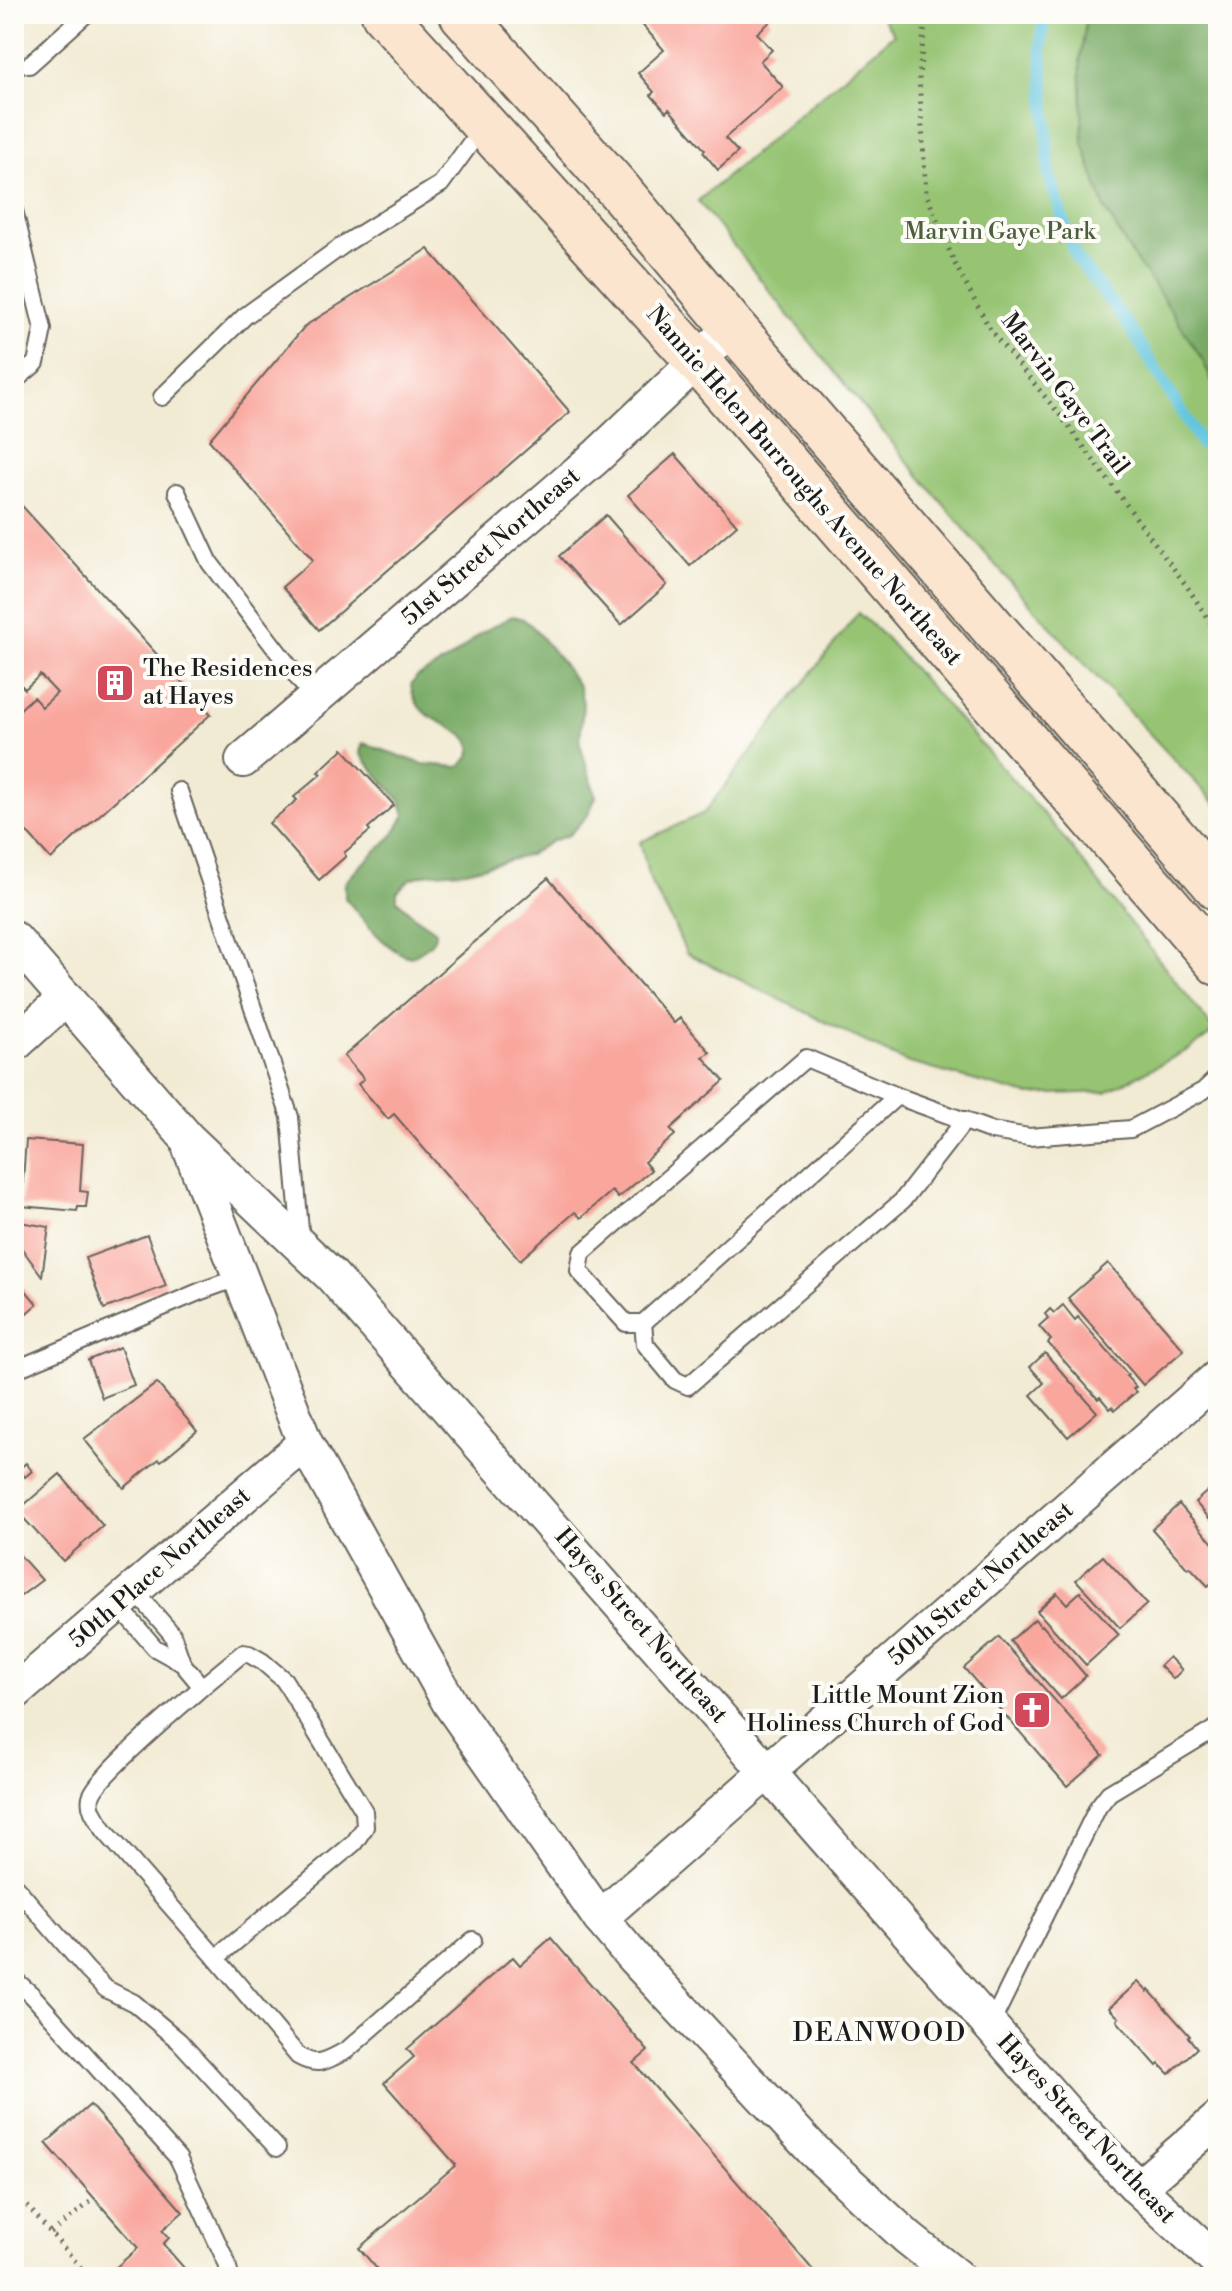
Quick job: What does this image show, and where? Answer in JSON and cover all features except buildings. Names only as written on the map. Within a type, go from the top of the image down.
[{"type":"main road","name":"Nannie Helen Burroughs Avenue Northeast","points":[[384,14],[697,360],[1218,963]]},
{"type":"main road","points":[[417,14],[437,20],[453,14]]},
{"type":"main road","name":"Nannie Helen Burroughs Avenue Northeast","points":[[462,14],[618,189],[733,327],[1218,888]]},
{"type":"main road","points":[[484,125],[504,116],[511,117],[576,177],[586,183],[618,189]]},
{"type":"street","name":"51st Street Northeast","points":[[243,760],[596,457],[733,327]]},
{"type":"street","name":"Hayes Street Northeast","points":[[14,939],[187,1138],[332,1276],[1072,2119],[1138,2188],[1218,2262]]},
{"type":"street","points":[[14,1045],[66,998]]},
{"type":"street","name":"Hayes Street Northeast","points":[[187,1138],[305,1443],[449,1702],[600,1918],[633,1957],[813,2150],[908,2238],[957,2277]]},
{"type":"street","name":"50th Street Northeast","points":[[600,1918],[1218,1377]]},
{"type":"street","name":"50th Place Northeast","points":[[14,1693],[305,1443]]},
{"type":"street","points":[[1138,2188],[1218,2119]]},
{"type":"lane","points":[[29,65],[86,14]]},
{"type":"lane","points":[[162,397],[245,316],[346,243],[441,184],[484,125]]},
{"type":"lane","points":[[14,210],[43,329],[36,363],[19,377],[14,371]]},
{"type":"lane","points":[[177,492],[210,563],[314,699]]},
{"type":"lane","points":[[179,791],[290,1117],[302,1247]]},
{"type":"lane","points":[[897,1096],[643,1323],[626,1323],[579,1271],[582,1253],[806,1058],[992,1131],[1029,1137],[1131,1129],[1203,1091],[1218,1077]]},
{"type":"lane","points":[[643,1323],[645,1344],[675,1380],[688,1386],[902,1201],[965,1120]]},
{"type":"lane","points":[[14,1372],[240,1277]]},
{"type":"lane","points":[[126,1597],[172,1634],[182,1663],[202,1687]]},
{"type":"lane","points":[[216,1958],[354,1843],[365,1827],[364,1811],[284,1680],[263,1662],[243,1653],[107,1773],[91,1799],[92,1812],[105,1831],[298,2056],[310,2063],[325,2061],[347,2050],[473,1940]]},
{"type":"lane","points":[[990,2026],[1098,1807],[1109,1793],[1218,1727]]},
{"type":"lane","points":[[14,1885],[96,1979],[106,1989],[134,2003],[179,2041],[277,2148]]},
{"type":"lane","points":[[14,1979],[32,1995],[178,2158],[227,2263],[230,2277]]},
{"type":"path","name":"Marvin Gaye Trail","points":[[926,14],[919,77],[926,193],[954,262],[991,331],[1069,427],[1188,588],[1218,634]]},
{"type":"path","points":[[14,2197],[24,2202],[89,2277]]},
{"type":"path","points":[[51,2233],[94,2199]]},
{"type":"green space","name":"Marvin Gaye Park","points":[[879,14],[1218,14],[1218,806],[991,560],[879,427],[698,201],[894,34]]},
{"type":"green space","points":[[1087,14],[1218,14],[1218,394],[1203,361],[1105,209],[1083,143],[1080,60]]},
{"type":"green space","points":[[858,613],[886,638],[1055,827],[1215,1031],[1190,1049],[1106,1092],[1028,1095],[906,1062],[686,953],[651,883],[640,842],[704,813]]},
{"type":"green space","points":[[512,616],[523,619],[533,627],[579,687],[583,703],[580,744],[596,797],[588,815],[569,835],[529,855],[467,871],[430,873],[410,879],[397,892],[397,900],[435,930],[431,943],[411,957],[384,941],[345,898],[345,883],[393,835],[405,815],[401,802],[360,752],[363,743],[423,764],[459,767],[469,757],[472,749],[469,741],[425,713],[415,700],[411,685],[417,677],[451,658],[481,633]]},
{"type":"waterway","points":[[1044,14],[1041,48],[1049,175],[1075,256],[1129,326],[1202,445]]},
{"type":"place","name":"The Residences at Hayes","points":[[115,683]]},
{"type":"place","name":"Little Mount Zion Holiness Church of God","points":[[1032,1710]]},
{"type":"district","name":"DEANWOOD","points":[[880,2033]]}]
